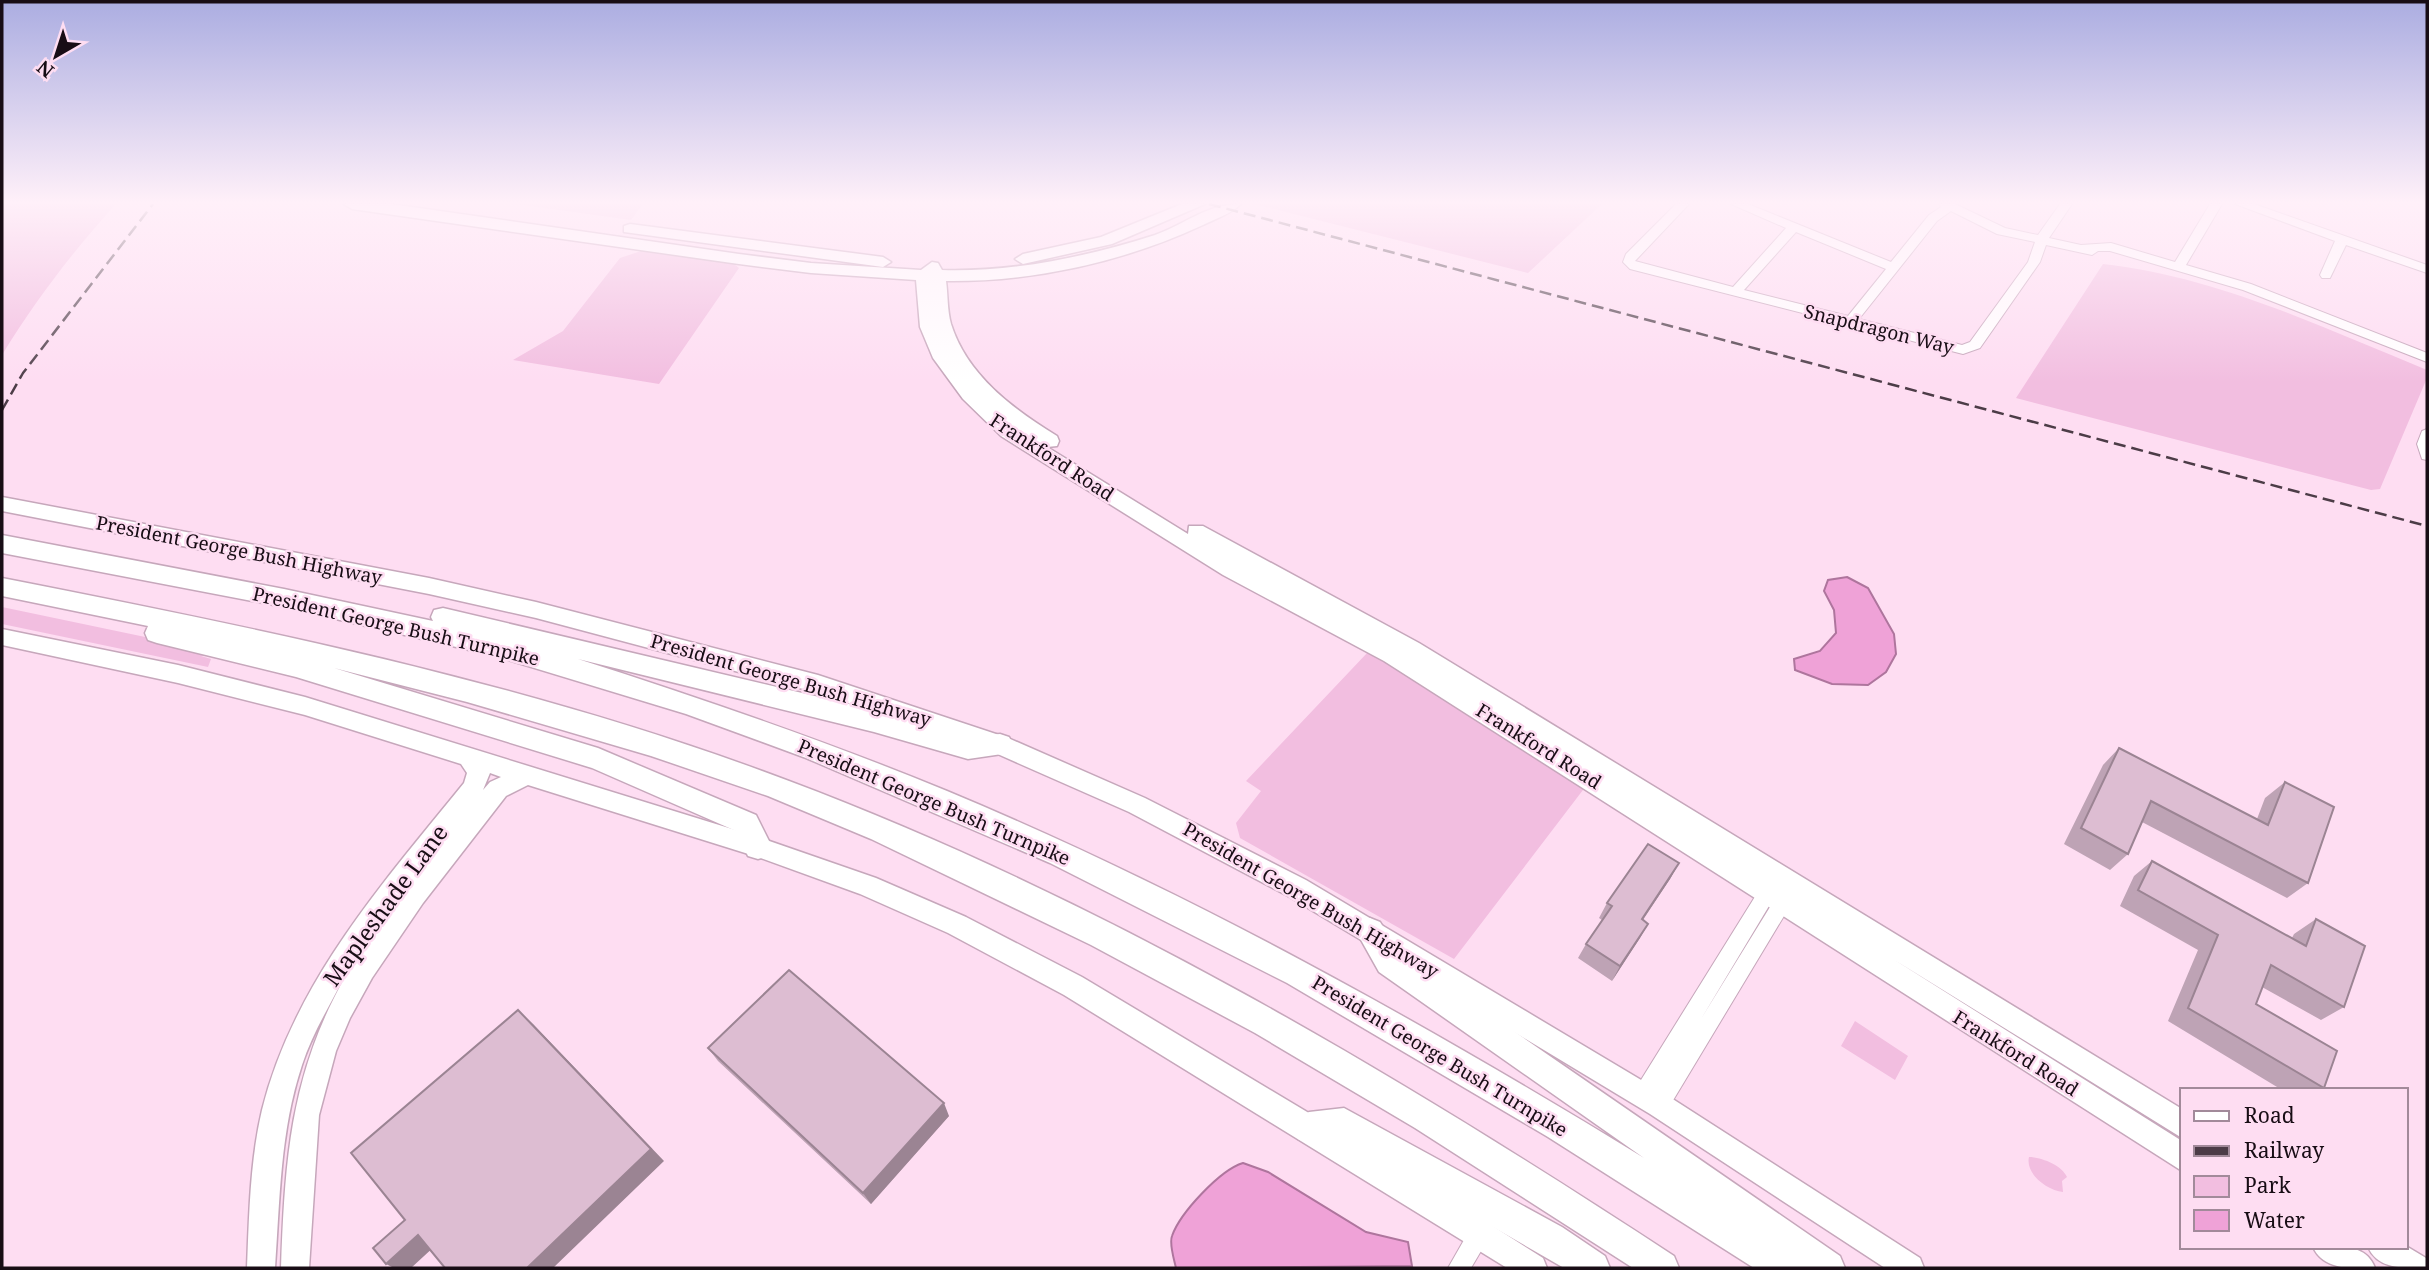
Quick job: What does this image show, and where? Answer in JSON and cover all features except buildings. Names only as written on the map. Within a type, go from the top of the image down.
[{"type":"highway","name":"President George Bush Turnpike","points":[[2,544],[308,603],[477,642],[654,693],[753,725],[936,799],[1220,931],[1332,990],[1573,1133],[1783,1268]]},
{"type":"highway","points":[[2,587],[292,646],[438,682],[744,776],[899,837],[1136,950],[1288,1035],[1517,1171],[1662,1268]]},
{"type":"highway","points":[[308,603],[335,597],[480,625],[874,721],[968,748],[1000,745]]},
{"type":"highway","points":[[89,604],[148,631],[296,667],[598,759],[746,823],[758,847]]},
{"type":"highway","points":[[1370,931],[1388,962],[1749,1210],[1828,1268]]},
{"type":"highway","points":[[1308,1128],[1344,1124],[1550,1239],[1593,1268]]},
{"type":"main road","points":[[787,263],[838,272],[932,274],[995,263]]},
{"type":"main road","name":"Frankford Road","points":[[932,274],[926,311],[938,349],[956,380],[985,412],[1008,431],[1208,547],[1262,588],[1392,655],[2180,1123]]},
{"type":"main road","name":"President George Bush Highway","points":[[2,504],[417,584],[536,610],[850,693],[1000,745],[1177,824],[1370,931],[1651,1100],[1910,1268]]},
{"type":"main road","points":[[2,637],[238,688],[468,756],[758,847],[867,886],[990,941],[1094,998],[1533,1268]]},
{"type":"main road","name":"Mapleshade Lane","points":[[295,1268],[307,1111],[322,1053],[369,939],[473,788],[479,772],[468,756]]},
{"type":"main road","name":"Mapleshade Lane","points":[[261,1268],[274,1117],[291,1059],[317,998],[498,789],[527,775]]},
{"type":"main road","name":"Frankford Road","points":[[1781,888],[1906,984],[2180,1156]]},
{"type":"main road","points":[[274,1117],[307,1111]]},
{"type":"main road","points":[[2330,1249],[2361,1268]]},
{"type":"main road","points":[[2385,1249],[2416,1268]]},
{"type":"street","name":"Snapdragon Way","points":[[1631,263],[1640,269],[1969,350],[2033,263]]},
{"type":"street","points":[[1736,292],[1762,263]]},
{"type":"street","points":[[1882,263],[1894,268]]},
{"type":"street","points":[[1850,322],[1898,263]]},
{"type":"street","points":[[2167,263],[2247,287],[2427,358]]},
{"type":"street","points":[[2326,275],[2331,263]]},
{"type":"street","points":[[2427,433],[2424,444],[2427,455]]},
{"type":"street","points":[[1651,1100],[1781,888]]},
{"type":"street","points":[[1459,1268],[1480,1234]]},
{"type":"green space","points":[[2,263],[66,263],[28,315],[2,355]]},
{"type":"green space","points":[[616,263],[733,263],[739,268],[659,384],[513,360],[563,331]]},
{"type":"green space","points":[[1489,263],[1538,263],[1528,273]]},
{"type":"green space","points":[[2103,264],[2187,280],[2228,292],[2308,321],[2427,370],[2427,378],[2380,489],[2371,490],[2016,398]]},
{"type":"green space","points":[[2,607],[212,651],[210,656],[201,656],[211,659],[208,667],[2,624]]},
{"type":"green space","points":[[1368,652],[1586,786],[1454,959],[1240,838],[1236,823],[1261,791],[1246,781]]},
{"type":"green space","points":[[1855,1021],[1908,1056],[1895,1080],[1841,1046]]},
{"type":"green space","points":[[2029,1157],[2051,1162],[2061,1169],[2067,1177],[2062,1181],[2063,1192],[2038,1180],[2030,1169]]},
{"type":"water","points":[[1847,577],[1868,588],[1894,634],[1896,654],[1886,672],[1868,685],[1832,684],[1795,670],[1794,659],[1820,651],[1836,633],[1834,610],[1824,591],[1828,580]]},
{"type":"water","points":[[1243,1163],[1268,1172],[1366,1232],[1408,1242],[1412,1266],[1176,1268],[1171,1243],[1183,1216],[1223,1174]]},
{"type":"railway","points":[[2,410],[23,373],[107,263]]},
{"type":"railway","points":[[1433,263],[2427,526]]}]
